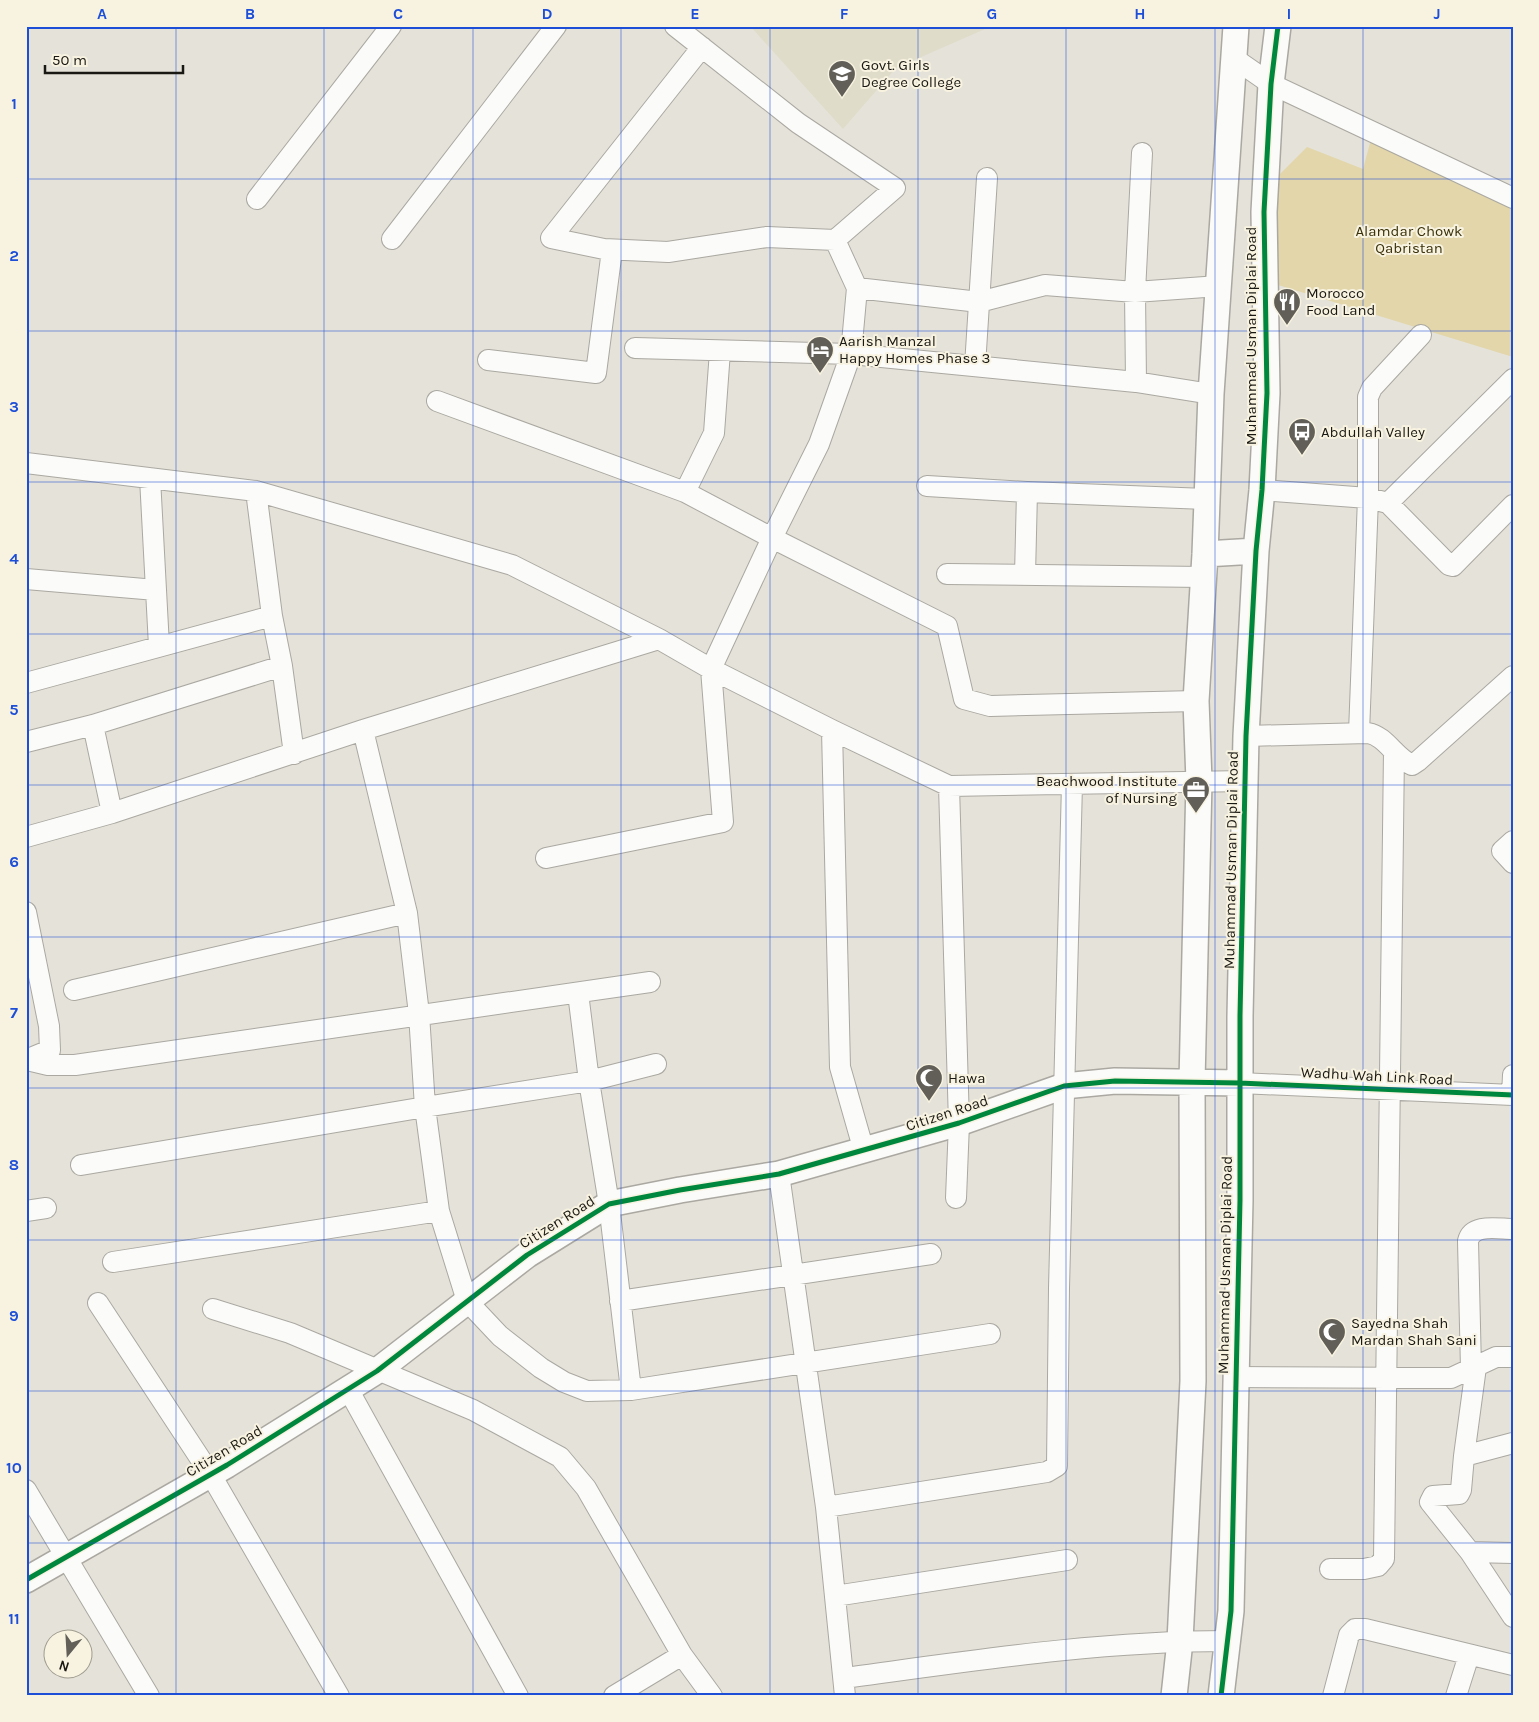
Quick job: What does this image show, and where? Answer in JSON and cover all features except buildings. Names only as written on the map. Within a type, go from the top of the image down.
[{"type":"street","points":[[257,199],[391,26]]},
{"type":"street","points":[[392,239],[556,26]]},
{"type":"street","points":[[674,26],[798,123],[895,188],[835,240],[767,237],[668,252],[612,250],[551,238],[702,48]]},
{"type":"street","name":"Muhammad Usman Diplai Road","points":[[1174,1696],[1180,1641],[1192,1381],[1192,1082],[1198,782],[1196,701],[1211,394],[1236,26]]},
{"type":"street","name":"Muhammad Usman Diplai Road","points":[[1221,1696],[1231,1611],[1246,736],[1267,393],[1264,212],[1271,84],[1278,26]]},
{"type":"street","points":[[1235,59],[1271,84],[1513,198]]},
{"type":"street","points":[[1136,382],[1135,292],[1142,154]]},
{"type":"street","points":[[975,366],[987,178]]},
{"type":"street","points":[[546,858],[723,822],[711,669],[772,538],[819,444],[851,354],[857,288],[835,240]]},
{"type":"street","points":[[488,360],[596,372],[612,250]]},
{"type":"street","points":[[857,288],[979,302],[1045,286],[1135,292],[1219,286]]},
{"type":"street","points":[[1359,733],[1368,498],[1368,397],[1372,388],[1421,334]]},
{"type":"street","points":[[635,348],[851,354],[1136,382],[1211,394]]},
{"type":"street","points":[[685,492],[714,433],[720,351]]},
{"type":"street","points":[[1388,503],[1513,379]]},
{"type":"street","points":[[437,401],[685,492],[947,626],[964,699],[990,706],[1196,701]]},
{"type":"street","points":[[26,464],[256,491],[512,565],[659,639],[711,669],[949,786],[1246,781]]},
{"type":"street","points":[[150,478],[159,646]]},
{"type":"street","points":[[927,486],[1206,499]]},
{"type":"street","points":[[1262,490],[1368,498],[1388,503],[1449,565],[1454,566],[1513,505]]},
{"type":"street","points":[[256,491],[272,616],[282,666],[294,754]]},
{"type":"street","points":[[1025,575],[1027,492]]},
{"type":"street","points":[[947,574],[1025,575],[1204,566],[1256,551]]},
{"type":"street","points":[[26,579],[156,590]]},
{"type":"street","points":[[26,683],[272,616]]},
{"type":"street","points":[[26,837],[112,812],[363,730],[659,639]]},
{"type":"street","points":[[26,742],[93,725],[282,666]]},
{"type":"street","points":[[1246,736],[1374,734],[1404,761],[1412,764],[1418,761],[1513,676]]},
{"type":"street","points":[[93,725],[112,812]]},
{"type":"street","points":[[363,730],[407,914],[420,1014],[425,1107],[439,1211],[467,1301],[500,1336],[542,1368],[564,1382],[587,1392],[630,1390],[990,1334]]},
{"type":"street","points":[[832,730],[840,1067],[864,1151]]},
{"type":"street","points":[[1330,1569],[1364,1569],[1378,1566],[1384,1559],[1394,752]]},
{"type":"street","points":[[826,1506],[1047,1472],[1058,1466],[1059,1288],[1072,784]]},
{"type":"street","points":[[949,786],[959,1123],[956,1198]]},
{"type":"street","points":[[1513,841],[1502,851],[1513,863]]},
{"type":"street","points":[[26,912],[49,1026],[50,1050],[26,1060]]},
{"type":"street","points":[[74,990],[407,914]]},
{"type":"street","points":[[26,1060],[48,1065],[75,1065],[650,982]]},
{"type":"street","points":[[578,993],[589,1081],[609,1204],[630,1390]]},
{"type":"street","points":[[81,1165],[589,1081],[656,1064]]},
{"type":"street","name":"Citizen Road","points":[[26,1580],[211,1475],[377,1371],[527,1255],[609,1204],[779,1174],[959,1123],[1064,1086],[1115,1081],[1240,1083]]},
{"type":"street","name":"Wadhu Wah Link Road","points":[[1240,1083],[1390,1090],[1512,1088]]},
{"type":"street","points":[[779,1174],[826,1506],[844,1687],[1077,1648],[1180,1641],[1228,1641]]},
{"type":"street","points":[[26,1211],[46,1208]]},
{"type":"street","points":[[113,1262],[439,1211]]},
{"type":"street","points":[[1513,1229],[1477,1229],[1470,1234],[1468,1241],[1474,1368],[1461,1490],[1459,1494],[1433,1496],[1430,1502],[1470,1552],[1513,1617]]},
{"type":"street","points":[[620,1301],[931,1254]]},
{"type":"street","points":[[98,1303],[211,1475],[339,1696]]},
{"type":"street","points":[[213,1309],[290,1333],[473,1410],[560,1457],[586,1488],[682,1655],[712,1696]]},
{"type":"street","points":[[1236,1377],[1452,1378],[1496,1357],[1513,1357]]},
{"type":"street","points":[[348,1389],[518,1696]]},
{"type":"street","points":[[1464,1456],[1513,1443]]},
{"type":"street","points":[[26,1490],[149,1696]]},
{"type":"street","points":[[1470,1552],[1513,1553]]},
{"type":"street","points":[[835,1596],[1067,1560]]},
{"type":"street","points":[[1333,1696],[1349,1636],[1355,1629],[1365,1628],[1513,1665]]},
{"type":"street","points":[[614,1696],[682,1655]]},
{"type":"street","points":[[1456,1696],[1469,1655]]},
{"type":"shaded area","name":"Govt. Girls Degree College","points":[[750,26],[992,26],[896,68],[843,129]]},
{"type":"green space","name":"Alamdar Chowk Qabristan","points":[[1373,132],[1513,198],[1513,357],[1265,281],[1265,189],[1307,147],[1363,169]]},
{"type":"cycle path","points":[[1221,1696],[1231,1611],[1240,1200],[1240,1016],[1246,736],[1267,393],[1264,212],[1271,84],[1278,26]]},
{"type":"cycle path","points":[[26,1580],[227,1465],[377,1371],[527,1255],[609,1204],[779,1174],[959,1123],[1064,1086],[1115,1081],[1240,1083],[1513,1095]]},
{"type":"place","name":"Govt. Girls Degree College","points":[[842,98]]},
{"type":"place","name":"Morocco Food Land","points":[[1287,326]]},
{"type":"place","name":"Aarish Manzal Happy Homes Phase 3","points":[[820,374]]},
{"type":"place","name":"Abdullah Valley","points":[[1302,456]]},
{"type":"place","name":"Beachwood Institute of Nursing","points":[[1196,814]]},
{"type":"place","name":"Hawa","points":[[929,1102]]},
{"type":"place","name":"Sayedna Shah Mardan Shah Sani","points":[[1332,1356]]}]
